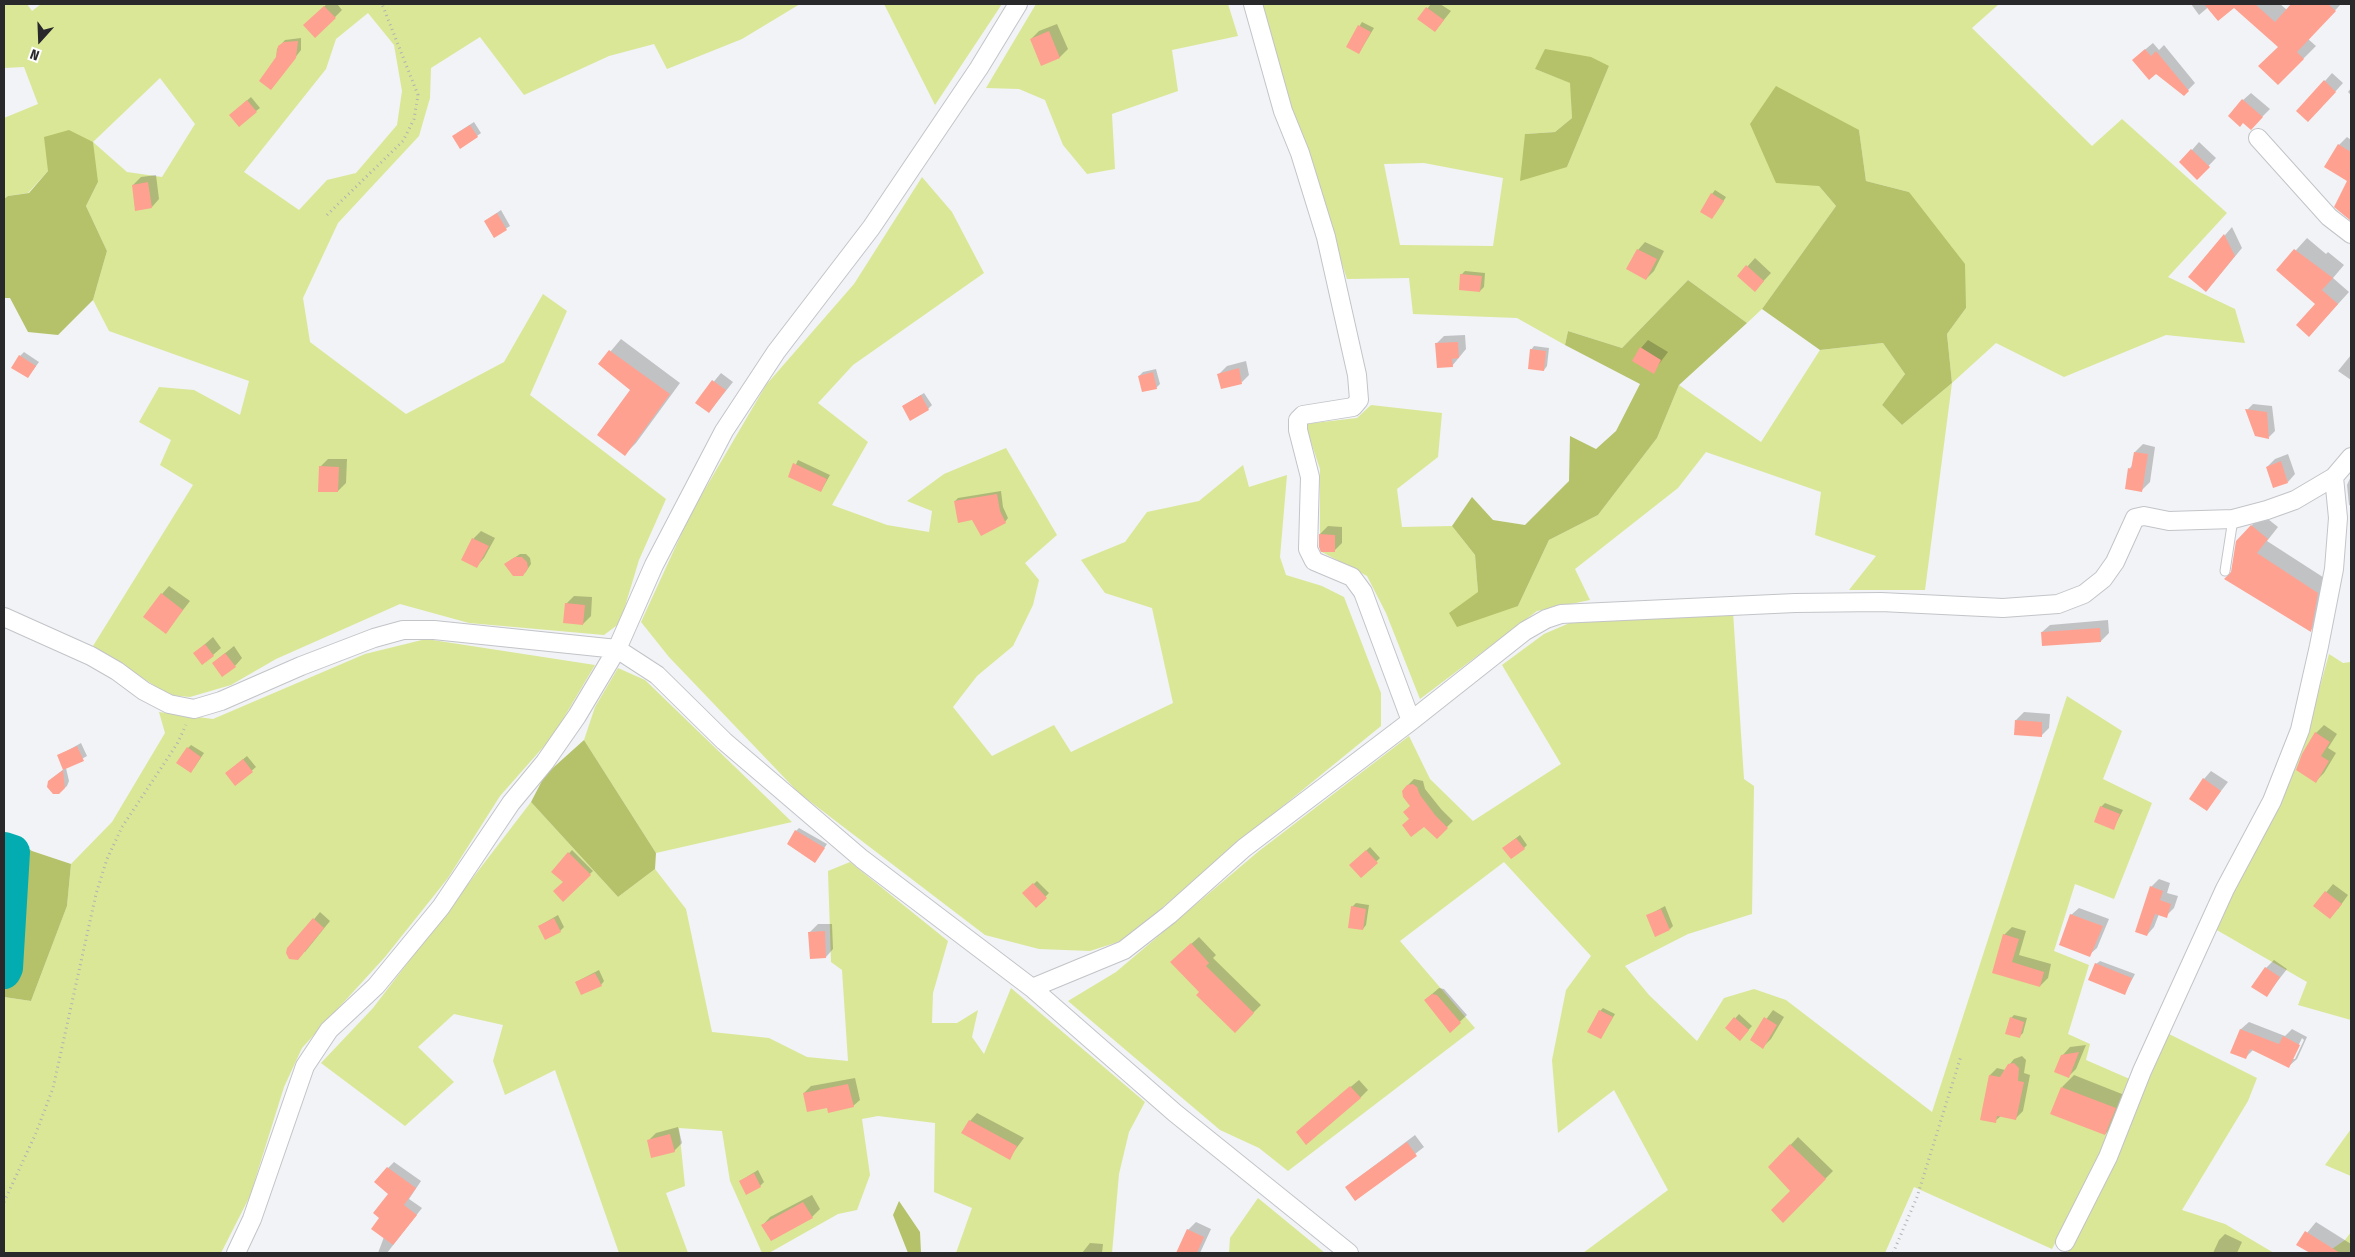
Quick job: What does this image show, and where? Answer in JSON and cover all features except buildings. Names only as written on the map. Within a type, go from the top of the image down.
[{"type":"street","points":[[236,1253],[252,1219],[305,1066],[329,1030],[376,986],[442,907],[511,803],[545,762],[577,716],[617,649],[654,565],[724,431],[776,352],[876,220],[979,68],[1018,4]]},
{"type":"street","points":[[1252,4],[1282,111],[1300,154],[1326,237],[1357,375],[1359,400],[1352,407],[1303,415],[1298,420],[1298,430],[1310,477],[1308,550],[1314,561],[1352,577],[1363,592],[1411,721]]},
{"type":"street","points":[[2258,138],[2330,217],[2351,234]]},
{"type":"street","points":[[1032,988],[1124,950],[1169,915],[1244,848],[1411,721],[1525,631],[1546,619],[1561,614],[1795,603],[1881,602],[2002,608],[2058,604],[2084,594],[2103,579],[2115,562],[2135,518],[2144,516],[2169,521],[2233,519],[2295,500],[2334,477],[2351,456]]},
{"type":"street","points":[[2066,1242],[2108,1156],[2142,1071],[2226,889],[2272,801],[2300,730],[2334,569],[2338,518],[2334,477]]},
{"type":"street","points":[[4,617],[91,656],[118,671],[144,691],[169,704],[194,709],[221,701],[301,666],[374,638],[403,630],[434,630],[617,649],[657,675],[724,741],[862,860],[1032,988],[1175,1113],[1349,1253]]},
{"type":"lane","points":[[2225,570],[2233,519]]},
{"type":"path","points":[[327,215],[403,141],[414,119],[418,95],[382,4]]},
{"type":"path","points":[[4,1202],[36,1133],[53,1088],[96,894],[107,859],[122,827],[177,744],[194,709]]},
{"type":"path","points":[[1893,1253],[1918,1197],[1960,1056]]},
{"type":"green space","points":[[4,4],[27,4],[32,11],[41,4],[800,4],[742,39],[667,69],[654,44],[609,56],[524,95],[480,37],[431,68],[430,98],[419,136],[338,223],[303,298],[310,342],[406,414],[504,362],[543,294],[567,311],[530,395],[666,499],[639,560],[620,623],[604,635],[469,623],[400,604],[276,659],[231,685],[190,697],[169,695],[93,646],[193,485],[160,465],[171,440],[139,422],[159,387],[194,390],[240,415],[249,381],[109,331],[93,300],[107,251],[86,206],[98,182],[48,171],[28,193],[8,196],[4,199],[4,118],[38,104],[24,67],[4,68]],"holes":[[[368,13],[394,45],[402,91],[397,125],[356,173],[327,180],[299,210],[244,172],[326,69],[336,39]],[[160,78],[195,124],[162,177],[127,172],[93,142]]]},
{"type":"green space","points":[[884,4],[1002,4],[935,105]]},
{"type":"green space","points":[[1036,4],[1228,4],[1238,36],[1172,50],[1178,91],[1112,114],[1115,169],[1087,174],[1063,145],[1045,100],[1019,89],[986,88]]},
{"type":"green space","points":[[1260,4],[1999,4],[1972,28],[2092,146],[2122,119],[2227,213],[2168,277],[2235,309],[2245,343],[2166,335],[2064,377],[1996,343],[1952,383],[1947,334],[1966,308],[1909,192],[1866,181],[1859,130],[1819,186],[1836,206],[1762,309],[1747,323],[1688,280],[1622,348],[1568,331],[1565,345],[1517,318],[1413,314],[1409,278],[1347,279],[1289,109]],"holes":[[[1609,66],[1567,167],[1525,134],[1555,132],[1572,118],[1571,83],[1535,69]],[[1424,163],[1503,178],[1493,246],[1400,245],[1384,164]]]},
{"type":"green space","points":[[1545,49],[1591,57],[1609,66],[1567,167],[1520,181],[1525,134],[1555,132],[1572,118],[1570,83],[1535,69]]},
{"type":"green space","points":[[1776,86],[1859,130],[1866,181],[1909,192],[1965,264],[1966,308],[1947,334],[1952,383],[1902,425],[1882,405],[1905,374],[1883,343],[1820,350],[1762,309],[1836,206],[1819,186],[1776,183],[1750,124]]},
{"type":"green space","points":[[69,130],[93,142],[98,182],[86,206],[107,251],[93,300],[58,335],[28,332],[10,298],[4,298],[4,199],[8,196],[29,193],[48,171],[44,137]]},
{"type":"green space","points":[[922,177],[952,212],[984,273],[853,365],[818,403],[868,442],[832,505],[887,525],[929,532],[932,511],[907,501],[944,474],[1006,448],[1057,535],[1025,563],[1039,580],[1033,605],[1013,646],[977,676],[953,707],[992,756],[1054,725],[1071,752],[1173,703],[1152,608],[1105,593],[1081,560],[1125,542],[1147,512],[1199,501],[1243,465],[1249,487],[1287,475],[1280,557],[1286,575],[1322,586],[1344,597],[1381,693],[1381,726],[1224,854],[1140,927],[1118,942],[1090,951],[1039,949],[985,935],[799,793],[669,657],[641,622],[691,513],[766,385],[854,284]]},
{"type":"green space","points":[[1688,280],[1747,323],[1679,385],[1657,438],[1598,515],[1549,540],[1518,606],[1457,627],[1449,613],[1478,592],[1475,555],[1452,526],[1472,497],[1493,520],[1525,525],[1569,481],[1570,436],[1596,449],[1616,431],[1640,384],[1565,345],[1568,331],[1622,348]]},
{"type":"green space","points":[[1883,343],[1905,374],[1882,405],[1902,425],[1952,383],[1925,590],[1849,590],[1876,556],[1815,535],[1821,492],[1706,452],[1678,488],[1575,569],[1590,600],[1537,611],[1420,699],[1386,613],[1367,576],[1320,551],[1320,469],[1305,424],[1357,418],[1371,405],[1442,413],[1438,457],[1397,489],[1402,527],[1452,526],[1475,555],[1478,592],[1518,606],[1549,540],[1598,515],[1657,438],[1679,385],[1761,442],[1820,350]]},
{"type":"green space","points":[[1733,612],[1744,779],[1754,786],[1752,914],[1688,934],[1625,966],[1649,995],[1697,1041],[1724,998],[1754,989],[1786,1000],[1932,1112],[2067,696],[2122,731],[2103,779],[2152,803],[2114,899],[2075,884],[2054,951],[2089,965],[2068,1034],[2090,1044],[2086,1060],[2132,1080],[2098,1161],[2052,1249],[1914,1187],[1885,1253],[1583,1253],[1668,1190],[1614,1090],[1558,1133],[1552,1060],[1566,990],[1591,956],[1504,862],[1400,941],[1475,1028],[1288,1171],[1259,1148],[1220,1130],[1068,1001],[1116,972],[1259,851],[1409,736],[1430,779],[1473,821],[1561,764],[1502,665],[1544,634],[1572,622]]},
{"type":"green space","points":[[426,639],[595,665],[553,736],[500,796],[448,878],[385,957],[302,1048],[284,1087],[250,1196],[221,1253],[4,1253],[4,997],[31,1001],[67,906],[71,864],[112,822],[165,733],[159,712],[213,719],[365,654]]},
{"type":"green space","points":[[2329,654],[2343,663],[2351,662],[2351,1020],[2298,1005],[2307,982],[2215,929],[2263,836],[2307,733]]},
{"type":"green space","points":[[618,668],[645,680],[792,822],[656,853],[584,740],[595,707]]},
{"type":"green space","points":[[584,740],[656,853],[655,869],[618,897],[531,802],[545,775]]},
{"type":"green space","points":[[531,802],[618,897],[655,869],[686,909],[712,1032],[769,1038],[807,1057],[848,1061],[842,970],[831,962],[828,871],[850,862],[948,941],[933,993],[932,1023],[957,1023],[978,1010],[972,1037],[984,1054],[1011,988],[1145,1102],[1129,1132],[1119,1174],[1112,1253],[956,1253],[972,1208],[934,1192],[935,1123],[878,1116],[862,1119],[870,1175],[857,1210],[838,1214],[769,1253],[762,1253],[730,1181],[722,1131],[679,1128],[685,1186],[666,1193],[688,1253],[619,1253],[555,1070],[505,1095],[493,1061],[503,1025],[454,1014],[418,1047],[454,1082],[405,1126],[321,1063],[373,1008]]},
{"type":"green space","points":[[4,831],[32,851],[71,864],[67,906],[31,1001],[4,997]]},
{"type":"green space","points":[[2169,1034],[2257,1078],[2248,1101],[2182,1210],[2225,1224],[2274,1253],[2067,1253],[2104,1181]]},
{"type":"green space","points":[[2351,1129],[2351,1176],[2325,1165]]},
{"type":"green space","points":[[1258,1198],[1325,1253],[1229,1253],[1230,1238]]},
{"type":"green space","points":[[899,1201],[920,1232],[921,1253],[908,1253],[893,1215]]},
{"type":"green space","points":[[2351,1232],[2351,1253],[2326,1253],[2345,1240]]},
{"type":"waterway","points":[[4,849],[13,852],[6,968],[4,972]]}]
